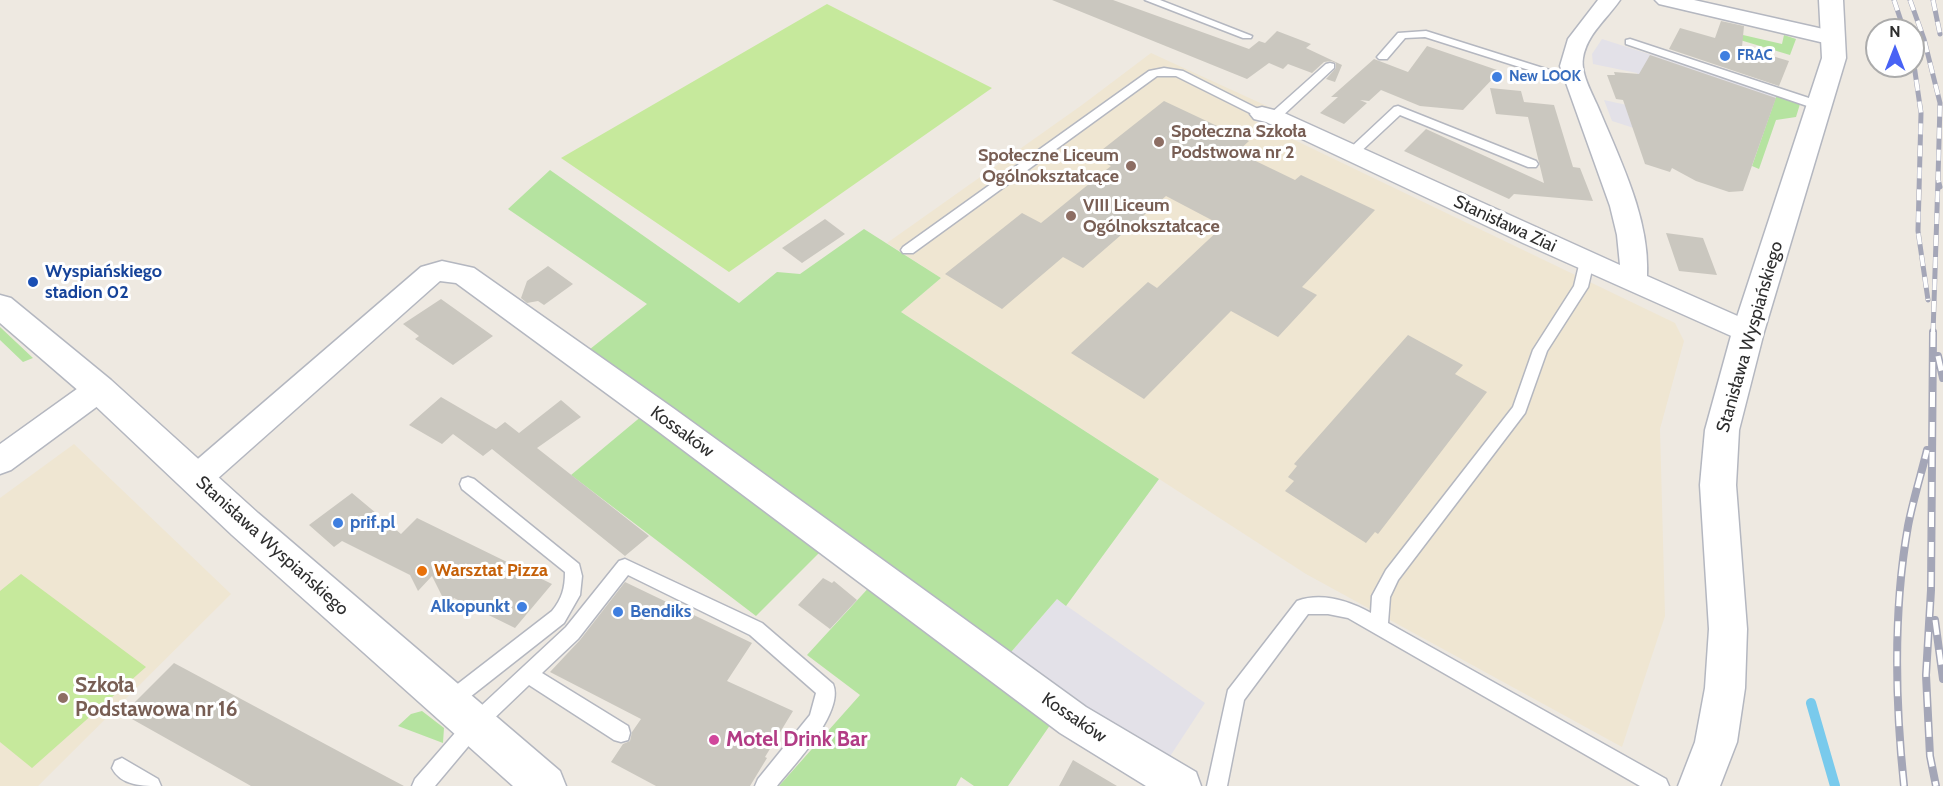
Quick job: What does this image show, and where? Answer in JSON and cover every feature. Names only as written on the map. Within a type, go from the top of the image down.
[{"type":"street","points":[[1609,0],[1577,39],[1571,53],[1571,66],[1630,233],[1636,270],[1633,282]]},
{"type":"street","points":[[1666,0],[1833,38]]},
{"type":"street","name":"Stanisława Wyspiańskiego","points":[[1699,786],[1716,742],[1725,688],[1728,629],[1718,485],[1722,430],[1748,332],[1834,58],[1831,0]]},
{"type":"street","name":"Stanisława Ziai","points":[[1268,116],[1748,332]]},
{"type":"street","name":"Kossaków","points":[[196,479],[431,274],[442,271],[464,275],[662,417],[1072,720],[1182,786]]},
{"type":"street","name":"Stanisława Wyspiańskiego","points":[[0,306],[99,389],[196,479],[545,786]]},
{"type":"street","points":[[0,461],[99,389]]},
{"type":"lane","points":[[1150,0],[1247,36]]},
{"type":"lane","points":[[1383,57],[1402,35],[1426,34],[1577,82]]},
{"type":"lane","points":[[1630,42],[1820,106]]},
{"type":"lane","points":[[908,250],[1153,73],[1164,71],[1179,73],[1268,116],[1330,66]]},
{"type":"lane","points":[[1352,153],[1398,110],[1532,164]]},
{"type":"lane","points":[[1379,627],[1381,596],[1392,575],[1520,410],[1540,350],[1581,287],[1587,261]]},
{"type":"lane","points":[[422,786],[462,713],[558,617],[570,603],[575,584],[573,569],[468,484]]},
{"type":"lane","points":[[462,713],[528,674],[572,633],[625,566],[756,630],[826,690],[818,720],[765,786]]},
{"type":"lane","points":[[1217,786],[1235,696],[1303,607],[1335,606],[1353,612],[1659,786]]},
{"type":"lane","points":[[528,674],[621,733]]},
{"type":"lane","points":[[122,768],[151,786]]},
{"type":"shaded area","points":[[1602,39],[1776,95],[1756,153],[1693,147],[1612,121],[1604,100],[1649,110],[1637,73],[1593,64],[1592,54]]},
{"type":"shaded area","points":[[1151,53],[1269,107],[1255,121],[1675,323],[1684,341],[1660,429],[1665,616],[1622,747],[1306,574],[901,312],[941,278],[887,243],[1082,105]]},
{"type":"shaded area","name":"Szkoła Podstawowa nr 16","points":[[74,444],[231,594],[38,786],[0,786],[0,498]]},
{"type":"shaded area","points":[[1057,599],[1205,703],[1163,767],[1005,659]]},
{"type":"green space","points":[[827,4],[992,88],[729,272],[561,158]]},
{"type":"green space","points":[[1730,32],[1782,44],[1784,35],[1796,39],[1790,55],[1720,34]]},
{"type":"green space","points":[[1777,94],[1800,104],[1796,117],[1776,120],[1759,169],[1752,166]]},
{"type":"green space","points":[[550,170],[739,303],[777,272],[800,274],[864,229],[941,278],[901,312],[1159,479],[1066,606],[1057,599],[1005,659],[585,353],[647,304],[508,209]]},
{"type":"green space","points":[[0,327],[33,358],[23,362],[0,340]]},
{"type":"green space","points":[[643,415],[825,547],[756,616],[571,475]]},
{"type":"green space","points":[[21,574],[146,667],[32,768],[0,742],[0,591]]},
{"type":"green space","points":[[873,583],[1055,718],[1008,786],[974,786],[961,777],[956,786],[779,786],[860,695],[807,655]]},
{"type":"green space","points":[[422,711],[444,728],[443,743],[398,726],[411,714]]},
{"type":"building","points":[[1052,0],[1113,0],[1249,49],[1259,41],[1265,43],[1277,31],[1311,44],[1306,48],[1342,65],[1335,82],[1326,79],[1336,68],[1336,63],[1331,61],[1324,62],[1312,73],[1288,64],[1283,69],[1269,63],[1247,79]]},
{"type":"building","name":"FRAC","points":[[1721,21],[1744,26],[1742,47],[1789,61],[1779,86],[1669,49],[1680,28],[1715,38]]},
{"type":"building","points":[[1427,46],[1500,71],[1463,110],[1420,106],[1381,90],[1369,101],[1360,100],[1367,103],[1344,124],[1320,113],[1338,97],[1331,97],[1374,59],[1408,72]]},
{"type":"building","points":[[1650,55],[1776,98],[1743,191],[1729,192],[1696,181],[1672,168],[1670,172],[1645,164],[1623,100],[1616,99],[1607,75],[1615,75],[1614,72],[1639,74]]},
{"type":"building","points":[[1490,88],[1521,91],[1524,102],[1554,105],[1573,167],[1580,168],[1593,201],[1514,194],[1509,199],[1404,151],[1426,129],[1544,183],[1528,117],[1496,114]]},
{"type":"building","points":[[1164,101],[1249,141],[1237,152],[1295,180],[1301,175],[1375,210],[1302,287],[1317,295],[1278,337],[1231,311],[1144,399],[1071,353],[1148,282],[1157,288],[1223,226],[1166,196],[1083,268],[1063,257],[1002,309],[945,274],[1022,213],[1041,223],[1111,166],[1093,157]]},
{"type":"building","points":[[825,219],[845,234],[802,263],[782,248]]},
{"type":"building","points":[[1666,233],[1703,238],[1717,275],[1679,271]]},
{"type":"building","points":[[548,266],[573,284],[544,305],[538,301],[527,303],[521,298],[527,281]]},
{"type":"building","points":[[441,299],[493,336],[453,365],[415,339],[419,336],[403,324]]},
{"type":"building","points":[[1408,335],[1463,365],[1455,374],[1487,392],[1378,534],[1375,532],[1366,543],[1285,491],[1294,481],[1288,477],[1297,466],[1294,464]]},
{"type":"building","points":[[441,397],[496,429],[505,422],[519,433],[561,400],[581,417],[537,448],[649,536],[625,556],[492,449],[483,456],[453,434],[442,444],[409,425]]},
{"type":"building","points":[[352,493],[401,534],[417,518],[552,584],[515,628],[454,598],[447,606],[432,576],[418,591],[410,575],[342,541],[334,547],[309,525]]},
{"type":"building","points":[[823,578],[832,583],[834,581],[857,600],[830,629],[798,605]]},
{"type":"building","points":[[625,582],[752,643],[727,681],[793,711],[750,786],[656,786],[611,762],[623,744],[630,741],[632,732],[641,719],[550,672],[580,640]]},
{"type":"building","points":[[174,663],[404,786],[251,786],[123,714]]},
{"type":"building","points":[[1073,760],[1117,786],[1059,786]]},
{"type":"waterway","points":[[1811,703],[1835,786]]},
{"type":"railway","points":[[1894,0],[1900,18]]},
{"type":"railway","points":[[1910,0],[1924,39],[1940,103],[1938,179]]},
{"type":"railway","points":[[1933,0],[1940,34]]},
{"type":"railway","points":[[1916,78],[1921,113],[1918,231],[1928,300]]},
{"type":"railway","points":[[1933,334],[1938,179]]},
{"type":"railway","points":[[1938,179],[1940,187]]},
{"type":"railway","points":[[1933,332],[1931,590],[1926,675],[1930,756],[1936,786]]},
{"type":"railway","points":[[1938,356],[1943,378]]},
{"type":"railway","points":[[1904,786],[1897,688],[1900,590],[1908,526],[1927,450]]},
{"type":"railway","points":[[1935,620],[1943,679]]},
{"type":"place","name":"FRAC","points":[[1725,56]]},
{"type":"place","name":"New LOOK","points":[[1497,77]]},
{"type":"place","name":"Społeczna Szkoła Podstwowa nr 2","points":[[1159,142]]},
{"type":"place","name":"Społeczne Liceum Ogólnokształcące","points":[[1131,166]]},
{"type":"place","name":"VIII Liceum Ogólnokształcące","points":[[1071,216]]},
{"type":"place","name":"Wyspiańskiego stadion 02","points":[[33,282]]},
{"type":"place","name":"prif.pl","points":[[338,523]]},
{"type":"place","name":"Warsztat Pizza","points":[[422,571]]},
{"type":"place","name":"Alkopunkt","points":[[522,607]]},
{"type":"place","name":"Bendiks","points":[[618,612]]},
{"type":"place","name":"Szkoła Podstawowa nr 16","points":[[63,698]]},
{"type":"place","name":"Motel Drink Bar","points":[[714,740]]}]
